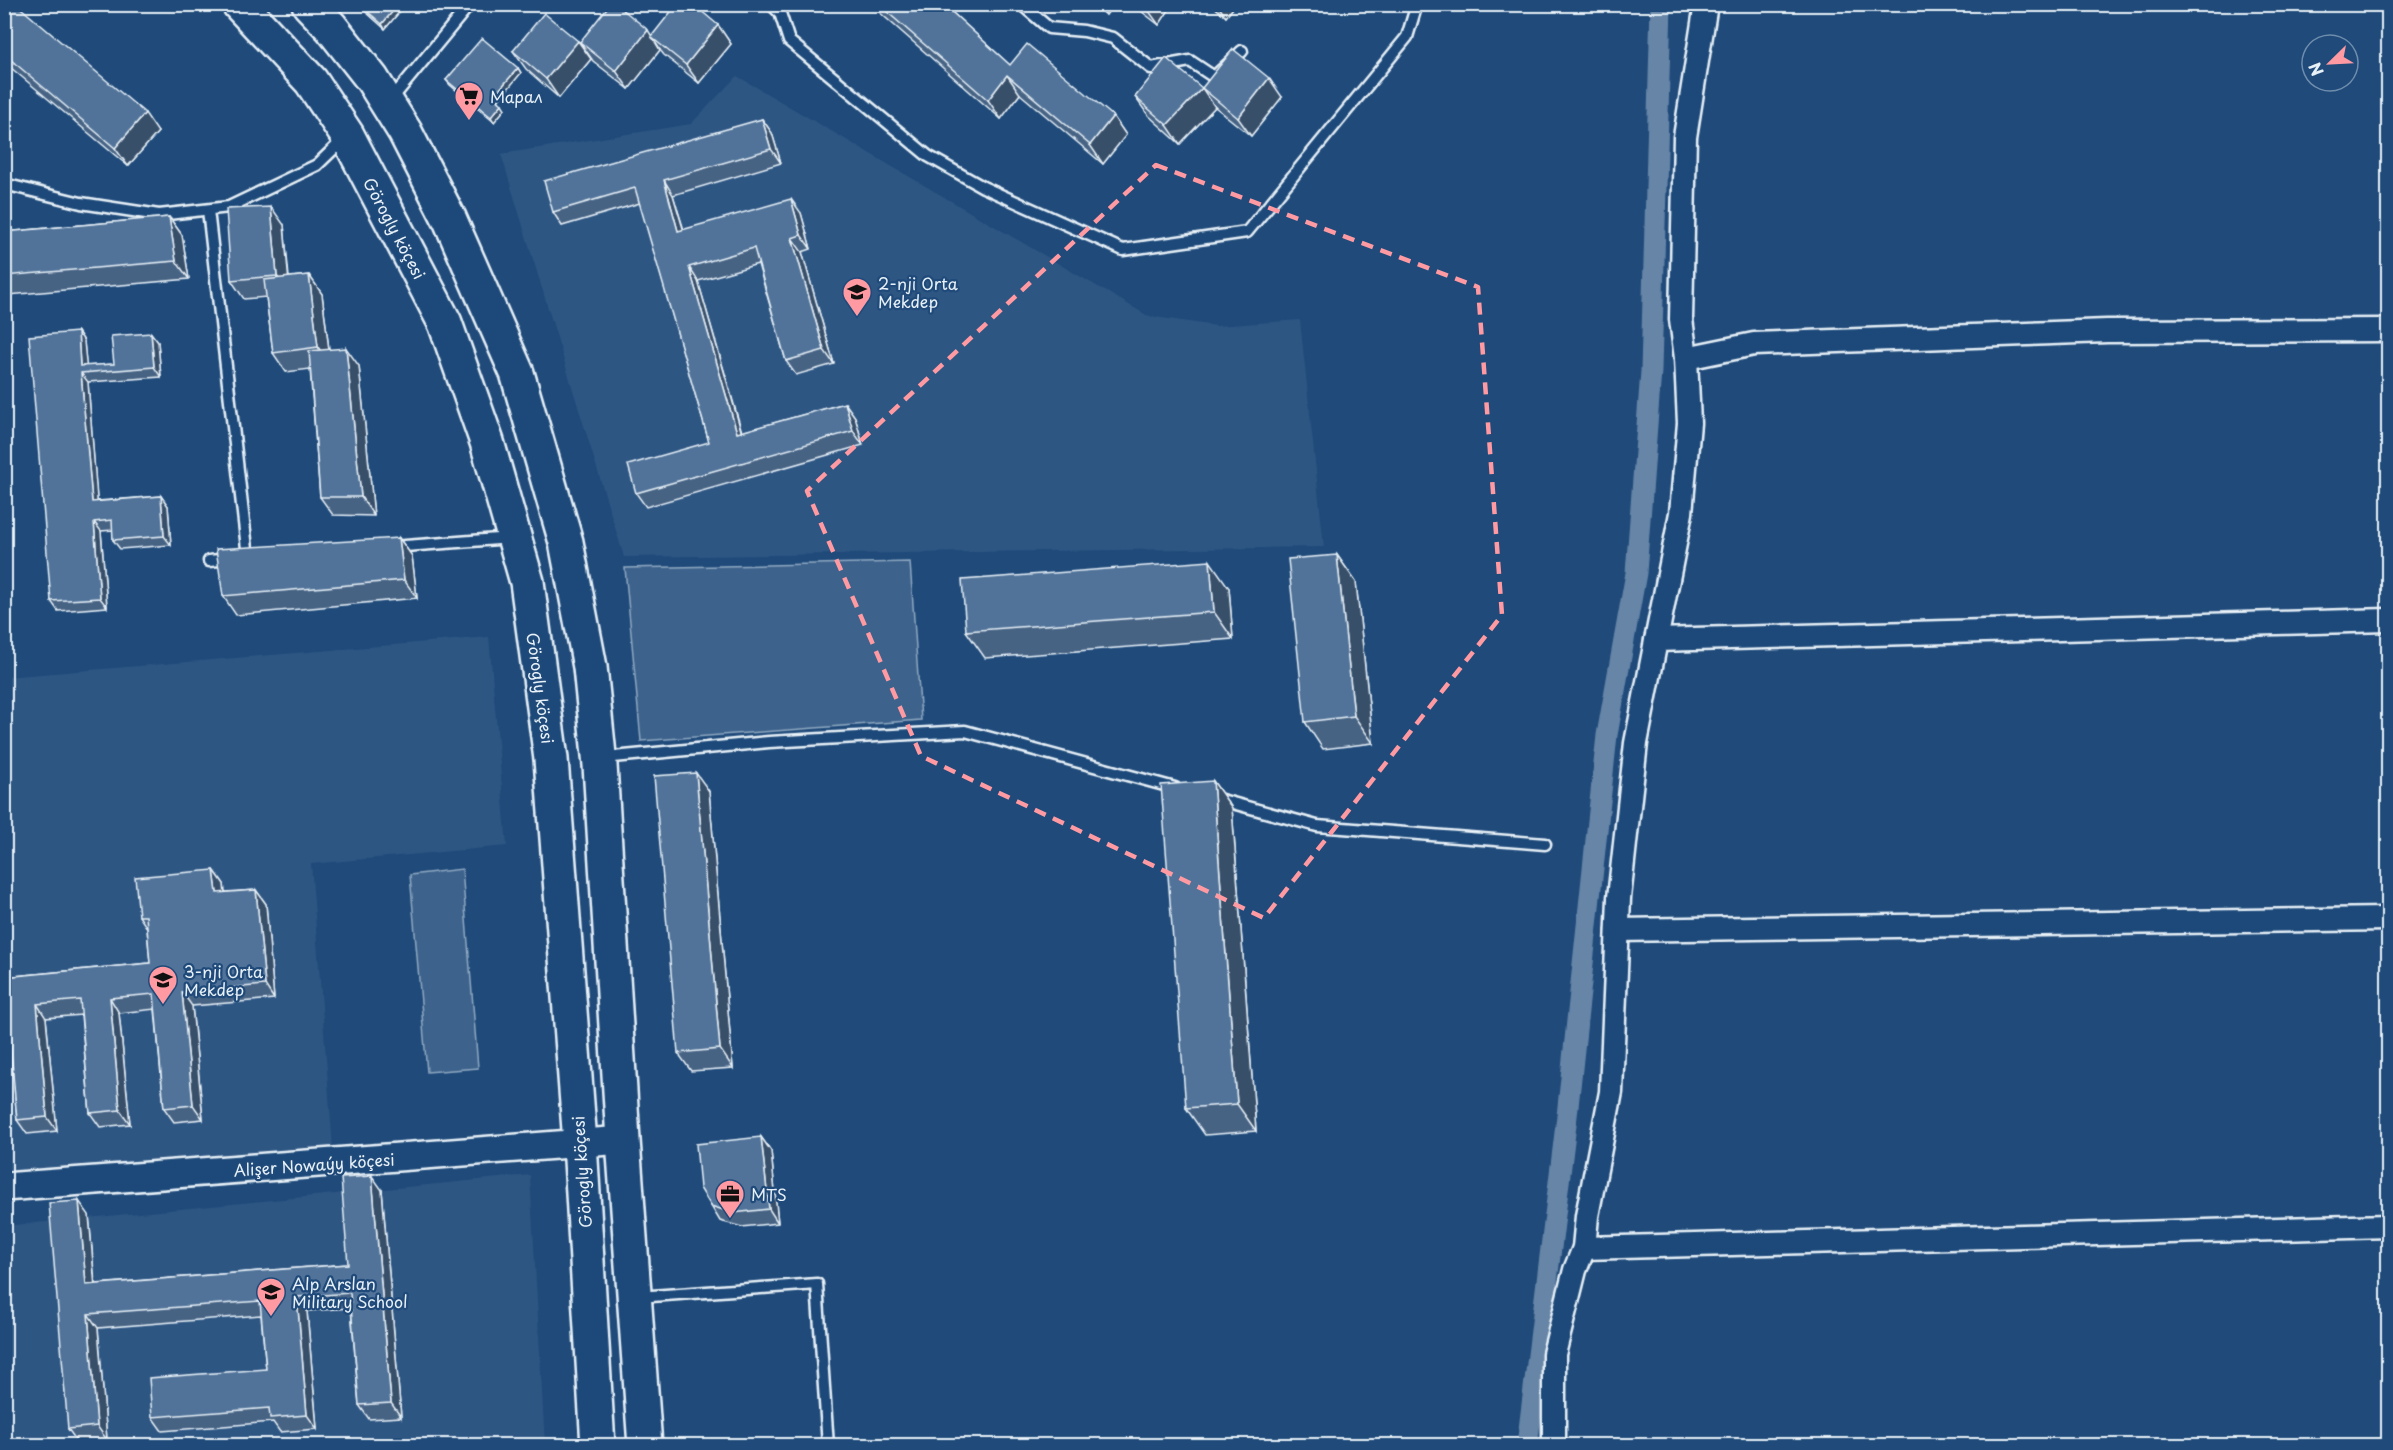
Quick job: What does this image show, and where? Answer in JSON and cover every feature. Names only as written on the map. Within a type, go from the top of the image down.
[{"type":"main road","name":"Görogly köçesi","points":[[239,4],[311,81],[347,135],[445,323],[487,442],[527,582],[551,759],[580,1143],[598,1446]]},
{"type":"main road","points":[[309,4],[331,27],[370,76],[388,103],[450,220],[517,374],[566,542],[590,667],[599,759],[645,1446]]},
{"type":"street","points":[[1554,1446],[1554,1354],[1575,1270],[1584,1248],[1587,1216],[1611,1092],[1614,966],[1636,743],[1681,513],[1689,423],[1686,358],[1681,319],[1685,137],[1706,4]]},
{"type":"street","points":[[1686,358],[1754,344],[2107,331],[2388,330]]},
{"type":"street","points":[[1656,640],[2388,620]]},
{"type":"street","points":[[1618,930],[2388,919]]},
{"type":"street","name":"Alişer Nowaýy köçesi","points":[[4,1187],[623,1140]]},
{"type":"street","points":[[1584,1248],[2388,1226]]},
{"type":"lane","points":[[388,103],[470,4]]},
{"type":"lane","points":[[771,4],[780,13],[789,41],[928,156],[983,187],[1123,250],[1247,232],[1407,37],[1417,4]]},
{"type":"lane","points":[[1021,4],[1049,28],[1084,31],[1113,38],[1150,68],[1190,61],[1214,77],[1242,51]]},
{"type":"lane","points":[[4,183],[81,203],[159,215],[208,210],[229,207],[317,165],[347,135]]},
{"type":"lane","points":[[208,210],[251,557],[208,561]]},
{"type":"lane","points":[[385,548],[514,538]]},
{"type":"lane","points":[[599,759],[769,742],[965,731],[1317,826],[1545,844]]},
{"type":"lane","points":[[635,1298],[818,1284],[828,1446]]},
{"type":"highlighted area","points":[[1156,165],[1478,287],[1502,615],[1264,918],[921,756],[807,491]]},
{"type":"shaded area","name":"2-nji Orta Mekdep","points":[[737,76],[1148,316],[1216,326],[1300,320],[1324,547],[624,557],[501,154],[691,124]]},
{"type":"shaded area","points":[[910,562],[921,720],[641,741],[625,568]]},
{"type":"shaded area","name":"3-nji Orta Mekdep","points":[[489,637],[507,846],[311,864],[333,1148],[5,1174],[5,677]]},
{"type":"shaded area","points":[[462,869],[478,1068],[427,1072],[410,875]]},
{"type":"shaded area","name":"Alp Arslan Military School","points":[[530,1175],[545,1445],[7,1445],[4,1409],[4,1226]]},
{"type":"building","points":[[4,4],[16,4],[145,113],[115,148],[4,54]]},
{"type":"building","points":[[359,4],[399,4],[382,24]]},
{"type":"building","points":[[610,4],[616,4],[648,30],[616,71],[580,42]]},
{"type":"building","points":[[677,4],[693,4],[718,25],[686,65],[651,37]]},
{"type":"building","points":[[878,4],[943,4],[1010,65],[1027,44],[1113,116],[1090,145],[1007,75],[988,100]]},
{"type":"building","points":[[544,13],[578,41],[546,79],[513,51]]},
{"type":"building","points":[[482,38],[518,68],[493,97],[502,104],[491,117],[446,80]]},
{"type":"building","points":[[1233,49],[1269,78],[1238,118],[1202,88]]},
{"type":"building","points":[[1166,58],[1202,88],[1167,125],[1135,97]]},
{"type":"building","points":[[762,119],[771,149],[664,180],[678,231],[791,199],[801,235],[792,238],[824,350],[786,361],[754,248],[689,267],[737,433],[845,403],[853,431],[636,493],[628,465],[709,442],[635,188],[553,212],[544,181]]},
{"type":"building","points":[[271,207],[277,276],[231,280],[226,209]]},
{"type":"building","points":[[169,217],[176,261],[4,276],[4,232]]},
{"type":"building","points":[[309,275],[318,347],[273,353],[264,280]]},
{"type":"building","points":[[78,332],[80,366],[114,364],[111,336],[151,333],[154,367],[81,373],[92,502],[161,496],[164,536],[113,540],[112,520],[94,522],[100,598],[51,601],[29,336]]},
{"type":"building","points":[[346,348],[361,497],[320,497],[309,351]]},
{"type":"building","points":[[399,538],[404,580],[223,596],[216,549]]},
{"type":"building","points":[[1337,555],[1354,716],[1305,722],[1288,559]]},
{"type":"building","points":[[1210,561],[1214,612],[966,631],[962,580]]},
{"type":"building","points":[[696,773],[720,1049],[678,1053],[654,776]]},
{"type":"building","points":[[1213,781],[1237,1104],[1186,1108],[1161,785]]},
{"type":"building","points":[[214,870],[217,893],[256,890],[265,985],[182,992],[193,1105],[164,1108],[154,994],[110,998],[120,1110],[90,1113],[80,1000],[37,1004],[47,1117],[17,1120],[7,1005],[4,1005],[4,977],[150,963],[146,916],[139,916],[135,877]]},
{"type":"building","points":[[761,1137],[769,1209],[733,1213],[711,1206],[700,1188],[696,1144]]},
{"type":"building","points":[[372,1176],[391,1403],[359,1405],[350,1293],[297,1297],[307,1415],[270,1418],[269,1408],[152,1417],[149,1378],[266,1369],[260,1301],[88,1314],[97,1426],[68,1429],[49,1203],[79,1201],[86,1285],[348,1264],[341,1178]]},
{"type":"waterway","points":[[1527,1446],[1567,1116],[1607,735],[1636,573],[1651,371],[1661,4]]},
{"type":"place","name":"Марал","points":[[469,122]]},
{"type":"place","name":"2-nji Orta Mekdep","points":[[857,318]]},
{"type":"place","name":"3-nji Orta Mekdep","points":[[163,1006]]},
{"type":"place","name":"MTS","points":[[730,1220]]},
{"type":"place","name":"Alp Arslan Military School","points":[[271,1318]]}]
